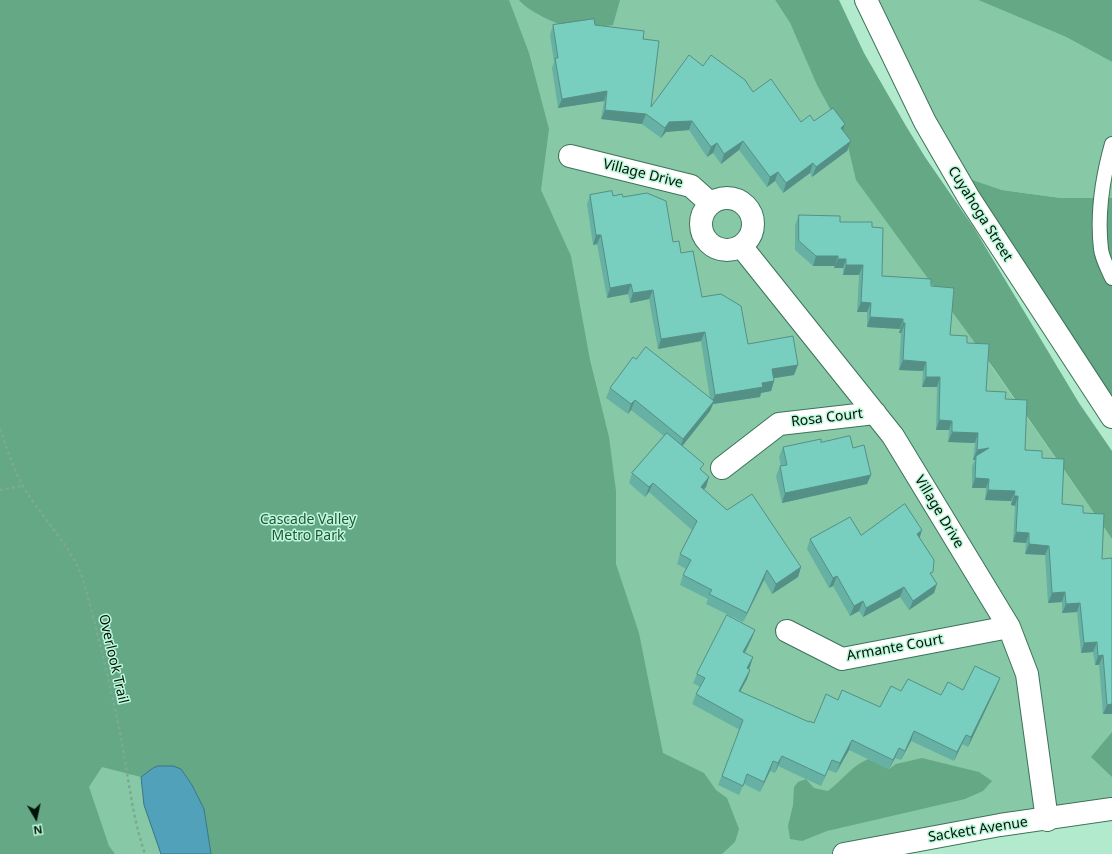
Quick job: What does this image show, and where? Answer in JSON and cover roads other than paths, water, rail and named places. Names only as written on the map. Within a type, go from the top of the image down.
[{"type":"street","name":"Cuyahoga Street","points":[[866,0],[925,122],[969,198],[1112,417]]},
{"type":"street","name":"Village Drive","points":[[570,156],[691,186],[710,203]]},
{"type":"street","points":[[731,198],[742,203],[752,216],[752,233],[748,240],[733,250],[715,248],[708,243],[700,227],[704,210],[710,203],[718,199],[731,198]]},
{"type":"street","name":"Village Drive","points":[[741,246],[894,436],[1009,627],[1027,674],[1047,820]]},
{"type":"street","name":"Rosa Court","points":[[722,468],[780,424],[874,413]]},
{"type":"street","name":"Armante Court","points":[[787,631],[842,659],[1009,627]]},
{"type":"street","name":"Sackett Avenue","points":[[844,854],[1000,825],[1047,820],[1112,809]]},
{"type":"lane","points":[[1112,144],[1106,164],[1100,221],[1101,250],[1112,278]]},
{"type":"water","points":[[158,766],[173,766],[181,769],[192,785],[204,809],[211,854],[161,854],[144,805],[141,777]]},
{"type":"park label","name":"Cascade Valley Metro Park","points":[[308,528]]}]
